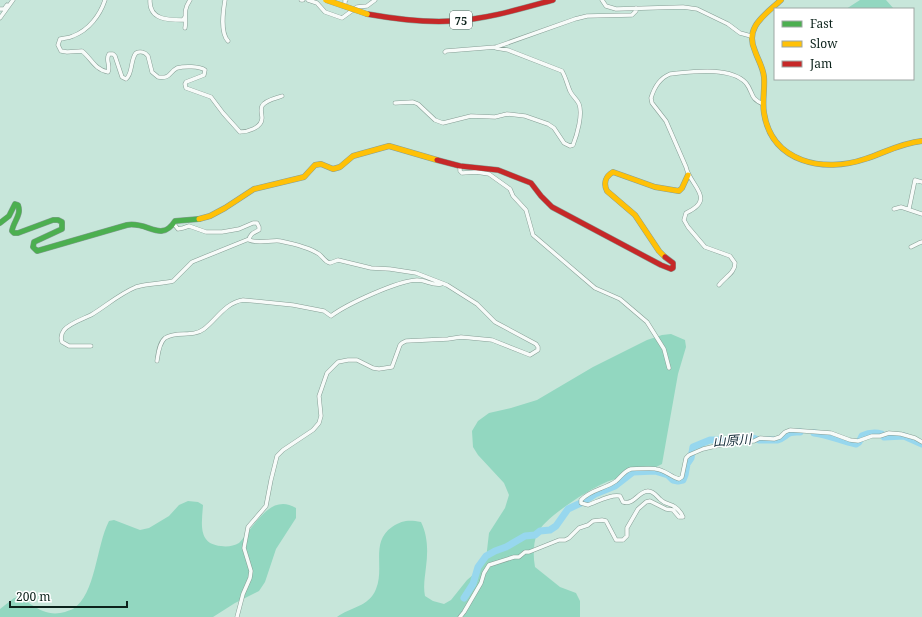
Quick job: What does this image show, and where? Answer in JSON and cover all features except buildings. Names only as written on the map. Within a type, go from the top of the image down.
[{"type":"street","points":[[105,0],[94,21],[90,25],[73,36],[60,39],[58,45],[61,50],[67,52],[82,51],[96,67],[105,72],[110,70],[108,56],[109,54],[113,54],[122,77],[126,79],[129,76],[133,57],[136,52],[146,54],[148,56],[152,72],[158,77],[167,77],[177,68],[196,66],[204,68],[206,70],[204,75],[186,82],[186,88],[211,97],[240,132],[247,132],[258,126],[262,118],[262,105],[282,96]]},
{"type":"street","points":[[150,0],[150,5],[158,18],[183,20],[185,17]]},
{"type":"street","points":[[185,28],[185,10],[190,0]]},
{"type":"street","points":[[225,0],[223,30],[225,38],[228,41]]},
{"type":"street","points":[[308,0],[317,3],[325,12],[342,18],[357,7],[367,6],[370,1],[375,0]]},
{"type":"street","name":"75","points":[[326,0],[367,14],[410,21],[449,21],[482,18],[553,0]]},
{"type":"street","points":[[602,0],[606,6],[611,8],[683,7],[697,9],[728,24],[740,33],[751,36]]},
{"type":"street","points":[[781,0],[754,26],[751,36],[752,46],[763,72],[763,104],[766,122],[778,144],[791,156],[806,163],[834,166],[850,164],[865,159],[893,146],[922,141]]},
{"type":"street","points":[[0,9],[4,9],[12,1]]},
{"type":"street","points":[[0,18],[12,1]]},
{"type":"street","points":[[445,52],[446,50],[496,47],[574,19],[587,16],[632,15],[636,12],[636,8]]},
{"type":"street","points":[[395,103],[412,102],[418,104],[435,120],[443,123],[471,116],[495,117],[507,114],[525,116],[548,124],[554,128],[564,143],[570,146],[573,145],[581,111],[579,104],[571,94],[567,84],[567,78],[562,71],[508,50],[496,47]]},
{"type":"street","points":[[719,285],[731,274],[735,267],[735,263],[730,256],[705,247],[688,228],[684,220],[686,213],[694,209],[700,200],[701,194],[688,175],[666,121],[652,103],[652,92],[663,76],[670,74],[721,71],[731,74],[746,84],[755,100],[763,104]]},
{"type":"street","points":[[0,224],[9,216],[13,206],[16,204],[21,210],[12,227],[12,231],[14,233],[18,233],[53,220],[62,222],[62,229],[60,231],[34,242],[33,248],[37,251],[121,226],[139,224],[160,233],[164,232],[174,224],[175,221],[210,216],[254,190],[304,177],[315,165],[321,164],[333,169],[340,167],[353,156],[388,146],[460,166],[498,170],[535,187],[541,196],[552,207],[671,269],[673,268],[673,263],[659,251],[635,215],[605,190],[604,185],[608,175],[613,172],[651,186],[679,192],[688,175]]},
{"type":"street","points":[[460,166],[460,171],[462,173],[476,172],[489,174],[510,189],[526,210],[533,235],[595,288],[620,299],[647,322],[664,349],[669,368]]},
{"type":"street","points":[[908,209],[915,180],[922,182]]},
{"type":"street","points":[[894,209],[901,207],[922,214]]},
{"type":"street","points":[[91,346],[69,346],[62,342],[61,336],[64,330],[69,326],[92,314],[116,297],[142,286],[158,282],[173,281],[192,262],[249,239],[252,233],[259,230],[257,223],[253,223],[239,229],[206,232],[188,226],[178,229],[174,224]]},
{"type":"street","points":[[238,617],[251,571],[244,548],[248,527],[266,506],[277,456],[283,450],[313,430],[319,423],[321,416],[319,396],[323,381],[331,368],[338,362],[348,360],[357,360],[373,368],[379,369],[392,367],[402,343],[406,341],[461,337],[492,340],[530,355],[538,350],[536,344],[495,322],[477,304],[442,283],[416,273],[404,270],[371,268],[338,260],[330,263],[318,253],[301,247],[269,240],[254,242],[249,239]]},
{"type":"street","points":[[911,247],[922,242]]},
{"type":"street","points":[[157,361],[162,342],[165,338],[177,334],[192,334],[203,330],[214,318],[232,303],[237,301],[243,300],[294,305],[324,311],[331,316],[348,305],[394,285],[417,280],[436,285],[442,283]]},
{"type":"street","points":[[460,617],[481,583],[484,573],[489,565],[518,557],[525,552],[529,552],[559,540],[565,540],[579,528],[588,525],[593,521],[606,521],[616,540],[623,540],[627,536],[627,528],[638,509],[646,502],[650,501],[666,509],[673,510],[679,517],[683,517],[683,515],[675,507],[665,503],[653,492],[649,491],[642,493],[633,501],[627,503],[623,502],[620,496],[616,495],[588,505],[581,503],[581,500],[589,493],[616,481],[632,469],[656,469],[668,472],[674,478],[679,479],[682,477],[686,458],[689,455],[733,442],[760,438],[774,439],[790,430],[831,433],[850,440],[858,441],[872,436],[901,434],[915,438],[922,442]]},
{"type":"green space","points":[[860,0],[886,0],[893,8],[848,8]]},
{"type":"green space","points":[[671,334],[685,340],[686,347],[678,374],[662,464],[644,472],[612,480],[594,488],[559,511],[541,527],[537,534],[534,550],[535,567],[560,587],[576,593],[580,601],[580,617],[337,617],[369,600],[373,595],[378,581],[381,540],[385,533],[392,527],[406,521],[421,522],[425,533],[427,561],[424,585],[425,596],[433,601],[444,604],[451,600],[467,580],[480,569],[486,559],[489,533],[505,508],[509,495],[504,483],[478,455],[473,447],[472,431],[478,421],[489,413],[537,400],[593,367],[647,340],[662,335]]},
{"type":"green space","points":[[188,501],[198,502],[203,505],[202,525],[204,537],[213,544],[223,546],[233,546],[239,543],[262,515],[274,506],[281,504],[296,508],[296,518],[276,549],[265,582],[259,591],[235,603],[213,617],[0,617],[0,609],[14,598],[20,597],[48,613],[60,613],[73,609],[81,602],[91,581],[109,521],[114,520],[140,530],[149,528],[169,516],[179,505]]},
{"type":"waterway","name":"山原川","points":[[464,598],[473,584],[478,567],[486,556],[525,536],[535,535],[540,531],[550,530],[556,526],[568,509],[595,494],[615,486],[633,472],[655,471],[668,475],[673,480],[683,480],[687,464],[691,458],[693,447],[710,440],[730,441],[753,438],[759,440],[777,440],[789,433],[800,432]]},
{"type":"waterway","name":"山原川","points":[[814,433],[856,444],[862,436],[874,433],[882,434],[884,437],[904,436],[922,444]]},
{"type":"traffic: fast","points":[[0,223],[9,216],[15,204],[18,205],[19,212],[12,231],[14,233],[18,233],[53,220],[62,222],[62,229],[34,242],[33,247],[37,251],[127,225],[141,226],[159,231],[170,227],[175,221],[199,219]]},
{"type":"traffic: slow","points":[[326,0],[367,14]]},
{"type":"traffic: slow","points":[[781,0],[758,22],[752,35],[752,43],[762,67],[764,77],[764,113],[769,130],[777,143],[789,153],[802,160],[817,164],[833,165],[865,159],[900,146],[922,141]]},
{"type":"traffic: slow","points":[[199,219],[210,216],[225,208],[254,189],[304,177],[315,165],[321,164],[333,169],[340,167],[353,156],[389,146],[437,160]]},
{"type":"traffic: slow","points":[[665,257],[659,251],[635,215],[607,191],[605,185],[606,180],[613,172],[655,187],[679,191],[688,175]]},
{"type":"traffic: jam","points":[[367,14],[410,20],[453,21],[491,16],[553,0]]},
{"type":"traffic: jam","points":[[437,160],[460,166],[498,170],[531,183],[552,207],[661,265],[671,269],[673,268],[673,263],[665,257]]}]
